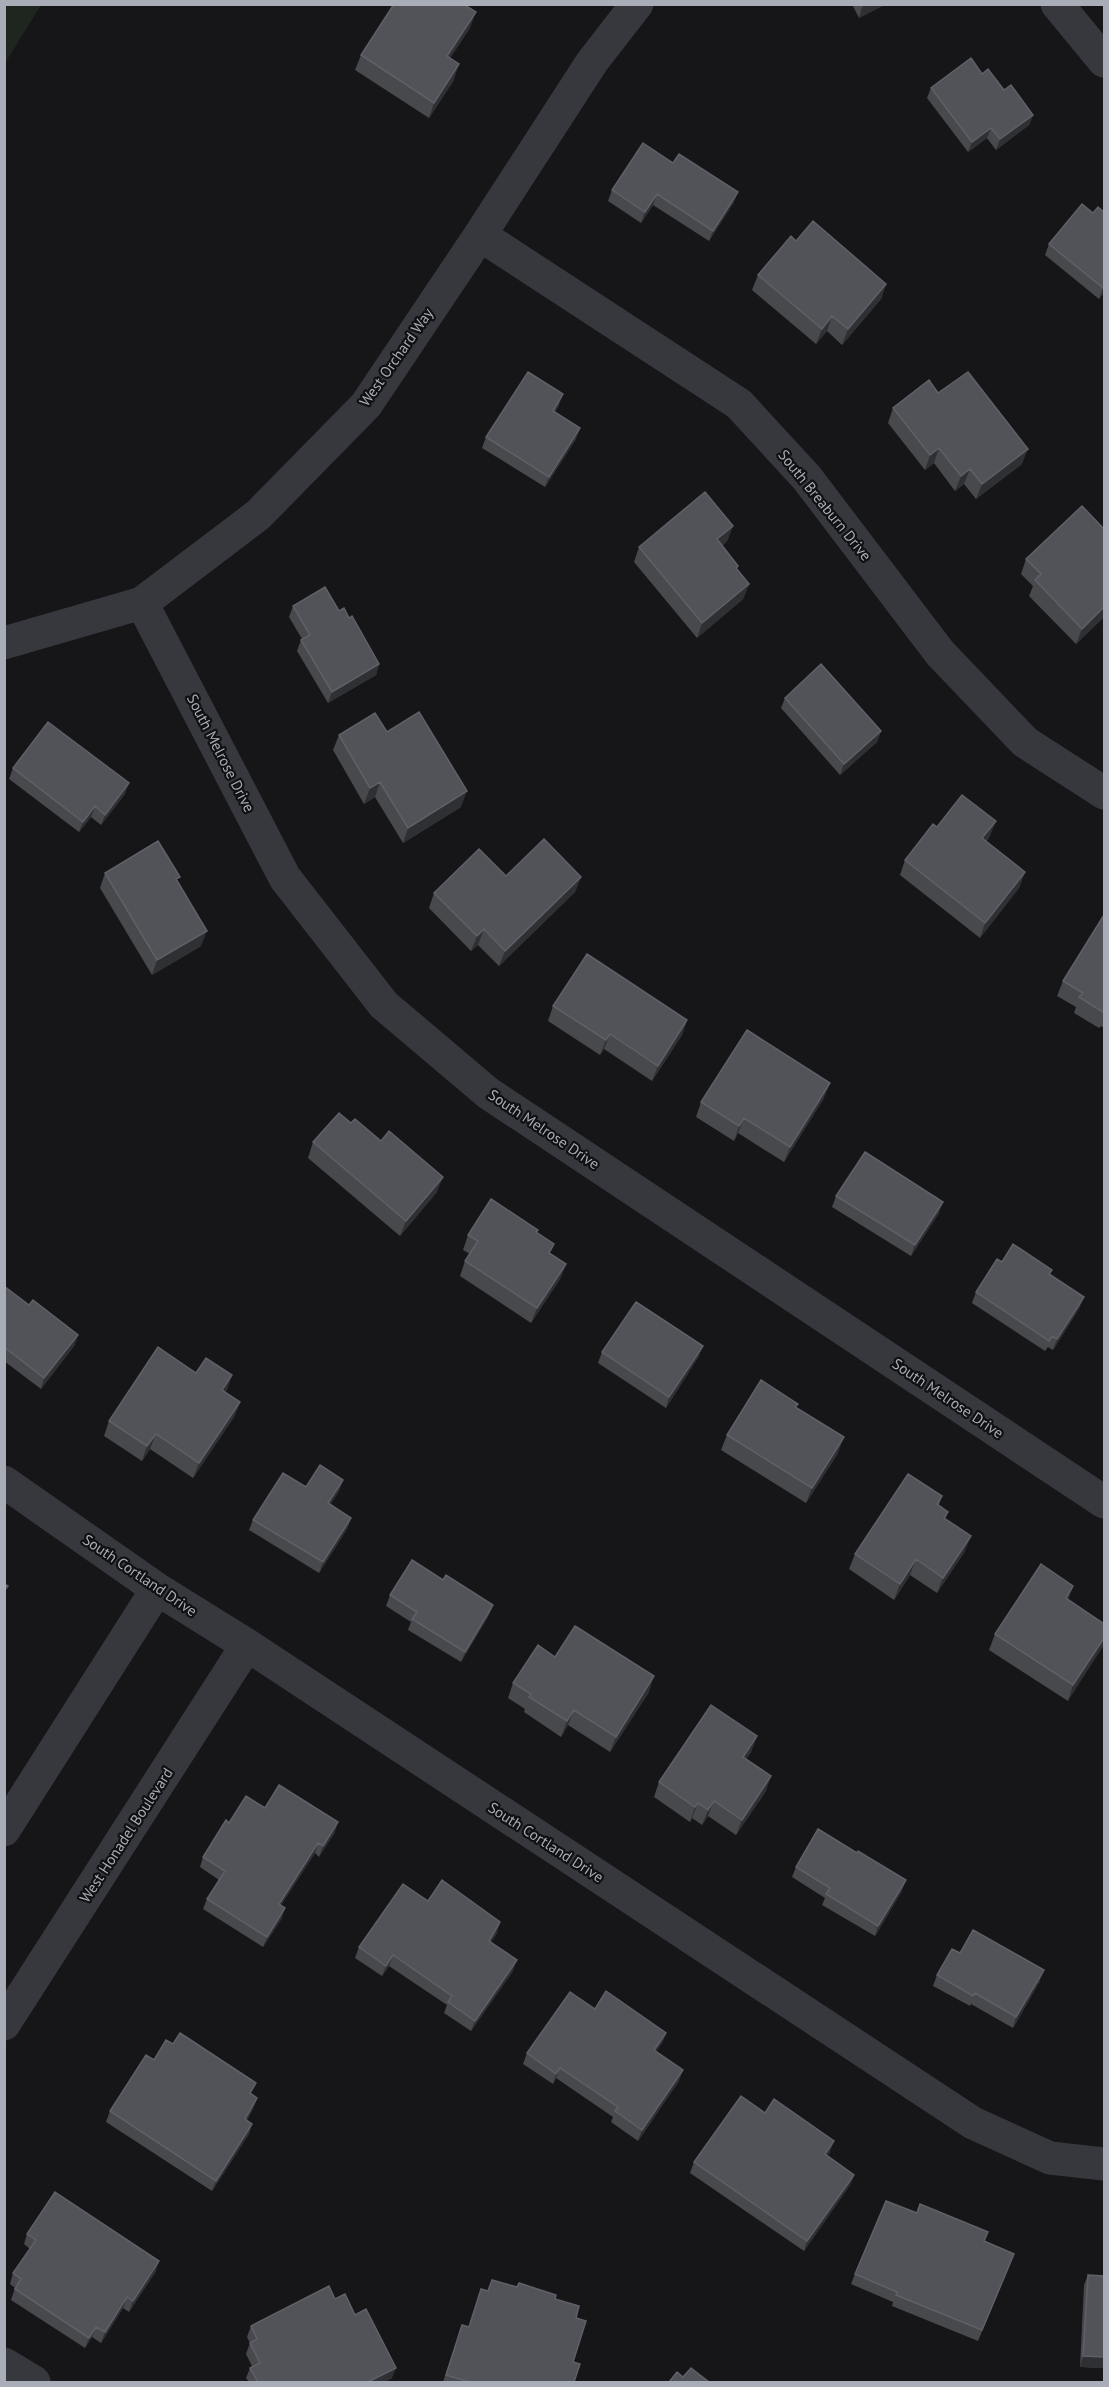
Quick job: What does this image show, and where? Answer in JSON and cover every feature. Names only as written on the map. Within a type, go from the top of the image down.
[{"type":"street","name":"West Orchard Way","points":[[4,643],[142,603],[258,515],[366,405],[592,62],[637,4]]},
{"type":"street","points":[[1057,4],[1104,61]]},
{"type":"street","name":"South Breaburn Drive","points":[[480,235],[739,404],[807,478],[940,653],[1025,742],[1104,794]]},
{"type":"street","name":"South Melrose Drive","points":[[142,603],[285,878],[384,1005],[488,1093],[1104,1502]]},
{"type":"street","name":"South Cortland Drive","points":[[4,1482],[157,1589],[248,1645],[973,2123],[1050,2158],[1104,2164]]},
{"type":"street","points":[[4,1830],[157,1589]]},
{"type":"street","name":"West Honadel Boulevard","points":[[9,2007],[248,1645]]},
{"type":"street","points":[[4,2364],[34,2382]]},
{"type":"shaded area","points":[[4,5],[41,5],[5,63]]},
{"type":"building","points":[[394,4],[463,4],[476,12],[447,56],[459,64],[434,103],[361,55]]},
{"type":"building","points":[[971,58],[982,74],[988,69],[1004,90],[1011,85],[1033,115],[1000,139],[991,128],[972,142],[931,88]]},
{"type":"building","points":[[643,143],[673,163],[679,154],[738,192],[713,231],[657,194],[645,212],[612,190]]},
{"type":"building","points":[[1082,204],[1093,213],[1098,207],[1104,212],[1103,288],[1049,244]]},
{"type":"building","points":[[813,221],[886,284],[848,329],[832,316],[822,329],[758,275],[791,236],[796,241]]},
{"type":"building","points":[[528,372],[563,394],[553,411],[580,428],[549,477],[486,437]]},
{"type":"building","points":[[968,372],[1028,449],[982,484],[970,469],[961,476],[939,448],[930,455],[893,408],[929,380],[938,393]]},
{"type":"building","points":[[705,492],[733,526],[717,539],[749,584],[702,623],[639,547]]},
{"type":"building","points":[[1082,506],[1104,529],[1104,607],[1082,629],[1035,580],[1041,574],[1026,559]]},
{"type":"building","points":[[325,587],[339,611],[344,608],[349,618],[352,616],[379,664],[332,692],[301,640],[310,635],[293,606]]},
{"type":"building","points":[[821,664],[881,731],[844,764],[785,698]]},
{"type":"building","points":[[419,712],[467,791],[408,828],[380,782],[370,788],[339,735],[375,713],[387,732]]},
{"type":"building","points":[[48,722],[129,783],[105,815],[95,806],[83,822],[13,768]]},
{"type":"building","points":[[962,795],[996,821],[982,838],[1025,872],[985,923],[905,860],[933,824],[937,827]]},
{"type":"building","points":[[544,839],[581,877],[505,951],[484,929],[477,936],[434,893],[479,849],[506,876]]},
{"type":"building","points":[[158,841],[180,877],[176,879],[207,931],[157,960],[105,873]]},
{"type":"building","points":[[1104,915],[1104,1013],[1079,997],[1083,993],[1063,981]]},
{"type":"building","points":[[587,954],[687,1020],[658,1066],[610,1034],[606,1040],[553,1006]]},
{"type":"building","points":[[747,1030],[830,1083],[790,1147],[744,1118],[739,1126],[701,1102]]},
{"type":"building","points":[[339,1113],[351,1123],[355,1119],[381,1141],[389,1131],[443,1177],[406,1221],[313,1142]]},
{"type":"building","points":[[865,1152],[943,1202],[915,1245],[836,1196]]},
{"type":"building","points":[[491,1199],[538,1230],[536,1232],[554,1244],[549,1253],[566,1264],[537,1308],[465,1261],[478,1241],[468,1235]]},
{"type":"building","points":[[1013,1244],[1052,1270],[1049,1274],[1084,1297],[1057,1339],[1052,1336],[1049,1341],[976,1292],[997,1259],[1002,1262]]},
{"type":"building","points":[[4,1286],[29,1305],[33,1300],[78,1335],[44,1378],[4,1347]]},
{"type":"building","points":[[636,1302],[703,1346],[669,1397],[602,1352]]},
{"type":"building","points":[[158,1347],[196,1373],[206,1358],[232,1375],[222,1390],[240,1402],[199,1463],[156,1434],[147,1446],[109,1421]]},
{"type":"building","points":[[761,1380],[798,1404],[795,1407],[844,1437],[812,1488],[727,1435]]},
{"type":"building","points":[[320,1465],[343,1480],[328,1503],[351,1518],[323,1562],[253,1520],[283,1473],[306,1487]]},
{"type":"building","points":[[908,1474],[942,1496],[937,1504],[948,1512],[944,1518],[971,1536],[943,1578],[916,1559],[900,1584],[855,1554]]},
{"type":"building","points":[[412,1560],[443,1580],[446,1575],[493,1605],[465,1652],[412,1619],[417,1612],[390,1595]]},
{"type":"building","points":[[1041,1564],[1073,1586],[1066,1598],[1104,1624],[1104,1638],[1073,1685],[995,1634]]},
{"type":"building","points":[[575,1626],[654,1676],[616,1737],[574,1710],[567,1721],[529,1697],[531,1694],[513,1683],[538,1645],[555,1657]]},
{"type":"building","points":[[711,1705],[757,1736],[743,1757],[771,1776],[742,1820],[714,1801],[708,1810],[698,1803],[695,1807],[659,1782]]},
{"type":"building","points":[[279,1785],[338,1822],[323,1846],[318,1843],[279,1904],[285,1908],[267,1937],[207,1899],[225,1871],[203,1857],[226,1820],[229,1823],[246,1796],[265,1808]]},
{"type":"building","points":[[818,1829],[906,1880],[878,1926],[826,1894],[830,1888],[796,1867]]},
{"type":"building","points":[[442,1880],[500,1922],[489,1941],[517,1960],[475,2021],[448,2002],[452,1996],[393,1955],[386,1966],[359,1947],[403,1884],[428,1901]]},
{"type":"building","points":[[973,1930],[1044,1970],[1016,2017],[975,1993],[973,1996],[937,1975],[952,1949],[960,1953]]},
{"type":"building","points":[[606,1991],[666,2033],[654,2050],[683,2070],[642,2130],[615,2111],[618,2107],[560,2068],[556,2074],[527,2053],[570,1992],[595,2009]]},
{"type":"building","points":[[180,2033],[256,2083],[250,2093],[257,2098],[245,2119],[252,2124],[216,2181],[110,2111],[146,2055],[154,2060],[166,2040],[173,2044]]},
{"type":"building","points":[[741,2096],[765,2113],[774,2099],[834,2141],[825,2154],[854,2175],[807,2241],[694,2162]]},
{"type":"building","points":[[55,2192],[159,2261],[133,2301],[127,2297],[105,2332],[96,2327],[89,2338],[15,2289],[21,2279],[13,2273],[36,2240],[27,2234]]},
{"type":"building","points":[[886,2201],[917,2213],[920,2204],[988,2232],[984,2241],[1014,2254],[982,2330],[896,2295],[897,2292],[855,2274]]},
{"type":"building","points":[[1088,2275],[1104,2276],[1104,2357],[1083,2356]]},
{"type":"building","points":[[492,2280],[517,2287],[519,2283],[556,2295],[555,2299],[579,2306],[576,2318],[586,2321],[573,2362],[580,2364],[574,2382],[469,2382],[446,2375],[462,2325],[469,2327],[481,2289],[488,2291]]},
{"type":"building","points":[[329,2286],[335,2299],[345,2294],[355,2315],[366,2309],[396,2368],[368,2382],[258,2382],[250,2368],[260,2363],[250,2343],[257,2339],[251,2326]]},
{"type":"building","points":[[691,2368],[709,2382],[669,2382],[677,2372],[683,2377]]}]
